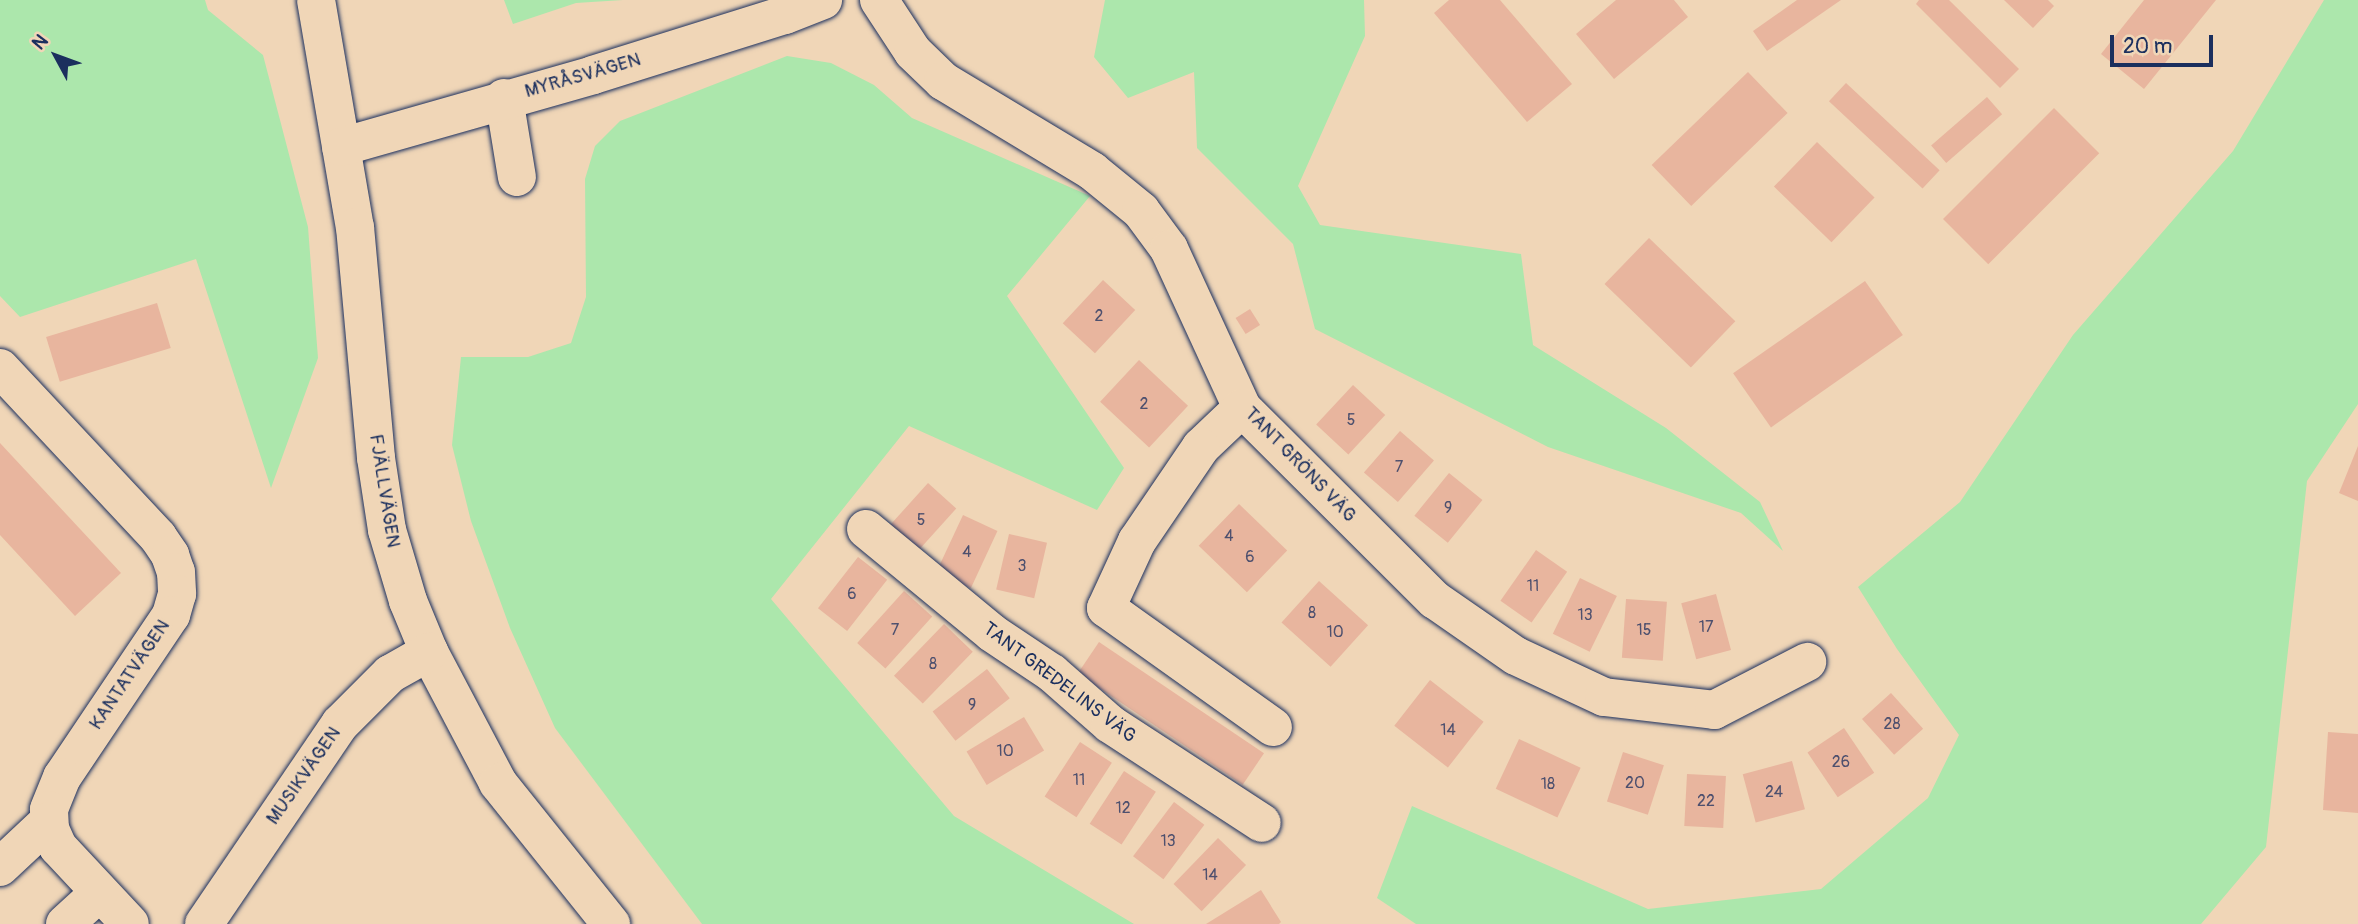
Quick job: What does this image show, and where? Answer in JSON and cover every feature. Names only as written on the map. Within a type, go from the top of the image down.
[{"type":"street","name":"FJÄLLVÄGEN","points":[[316,0],[355,227],[376,458],[387,530],[408,601],[429,652],[498,782],[611,924]]},
{"type":"street","name":"MYRÅSVÄGEN","points":[[341,147],[504,98],[606,71],[785,15],[824,0]]},
{"type":"street","name":"TANT GRÖNS VÄG","points":[[879,0],[913,52],[943,80],[1092,171],[1140,211],[1169,249],[1242,408],[1435,600],[1516,656],[1604,697],[1714,710],[1807,662]]},
{"type":"street","points":[[504,98],[517,177]]},
{"type":"street","name":"KANTATVÄGEN","points":[[0,368],[158,537],[170,555],[176,572],[177,594],[171,615],[53,792],[50,821]]},
{"type":"street","points":[[1242,408],[1201,447],[1137,541],[1106,608],[1273,727]]},
{"type":"street","name":"TANT GREDELINS VÄG","points":[[866,529],[992,633],[1052,673],[1110,724],[1262,823]]},
{"type":"street","name":"MUSIKVÄGEN","points":[[204,924],[340,724],[390,674],[429,652]]},
{"type":"street","points":[[0,867],[50,821],[58,847],[130,924]]},
{"type":"street","points":[[65,924],[99,893]]},
{"type":"green space","points":[[0,0],[205,0],[208,10],[263,55],[308,227],[318,358],[271,488],[196,259],[20,317],[0,296]]},
{"type":"green space","points":[[504,0],[623,0],[576,3],[513,24]]},
{"type":"green space","points":[[1105,0],[1364,0],[1365,36],[1298,186],[1320,225],[1521,254],[1533,345],[1666,428],[1760,502],[1783,551],[1741,513],[1548,447],[1315,329],[1293,244],[1197,148],[1194,72],[1128,98],[1094,57]]},
{"type":"green space","points":[[2324,0],[2358,0],[2358,404],[2307,481],[2266,847],[2201,924],[1416,924],[1377,898],[1412,806],[1648,909],[1821,889],[1928,798],[1959,735],[1897,649],[1858,587],[1960,502],[2073,335],[2233,151]]},
{"type":"green space","points":[[787,56],[831,63],[874,85],[912,118],[1090,196],[1007,296],[1124,468],[1097,510],[909,426],[771,599],[954,816],[1134,924],[702,924],[555,728],[510,628],[471,521],[452,445],[461,357],[528,357],[571,343],[586,297],[585,179],[595,146],[620,121]]},
{"type":"building","points":[[1449,0],[1500,0],[1572,84],[1527,122],[1434,13]]},
{"type":"building","points":[[1616,0],[1674,0],[1688,17],[1614,79],[1576,34]]},
{"type":"building","points":[[1797,0],[1841,0],[1767,51],[1753,31]]},
{"type":"building","points":[[1919,0],[1949,0],[2019,69],[2000,88],[1916,4]]},
{"type":"building","points":[[2004,0],[2048,0],[2054,6],[2033,28]]},
{"type":"building","points":[[2144,0],[2216,0],[2144,89],[2101,54]]},
{"type":"building","points":[[1748,72],[1788,113],[1691,206],[1652,165]]},
{"type":"building","points":[[1846,83],[1940,170],[1923,189],[1829,101]]},
{"type":"building","points":[[1987,97],[2002,114],[1946,163],[1931,146]]},
{"type":"building","points":[[2054,108],[2099,153],[1988,264],[1943,219]]},
{"type":"building","points":[[1817,142],[1875,198],[1831,242],[1774,187]]},
{"type":"building","points":[[1649,238],[1735,321],[1691,367],[1605,284]]},
{"type":"building","points":[[1103,280],[1135,310],[1095,353],[1063,323]]},
{"type":"building","points":[[1865,281],[1903,335],[1771,427],[1733,373]]},
{"type":"building","points":[[157,303],[171,348],[60,382],[46,337]]},
{"type":"building","points":[[1250,309],[1260,325],[1246,334],[1236,318]]},
{"type":"building","points":[[1139,360],[1188,406],[1149,447],[1100,402]]},
{"type":"building","points":[[1353,385],[1385,415],[1348,455],[1316,424]]},
{"type":"building","points":[[1400,431],[1434,461],[1398,502],[1364,473]]},
{"type":"building","points":[[0,443],[121,573],[75,616],[0,535]]},
{"type":"building","points":[[2358,446],[2358,501],[2339,493]]},
{"type":"building","points":[[1449,473],[1482,500],[1448,543],[1414,516]]},
{"type":"building","points":[[928,483],[956,508],[913,557],[885,531]]},
{"type":"building","points":[[1239,504],[1287,551],[1247,592],[1199,546]]},
{"type":"building","points":[[963,515],[997,531],[971,588],[936,572]]},
{"type":"building","points":[[1009,534],[1047,543],[1034,598],[996,590]]},
{"type":"building","points":[[1536,550],[1567,572],[1532,623],[1500,601]]},
{"type":"building","points":[[858,557],[887,580],[847,631],[818,608]]},
{"type":"building","points":[[1580,578],[1617,596],[1590,652],[1553,634]]},
{"type":"building","points":[[1319,581],[1368,625],[1331,667],[1282,623]]},
{"type":"building","points":[[904,591],[932,616],[885,668],[857,643]]},
{"type":"building","points":[[1716,594],[1731,650],[1696,659],[1681,603]]},
{"type":"building","points":[[1626,599],[1667,602],[1663,661],[1622,658]]},
{"type":"building","points":[[944,624],[973,652],[923,704],[894,676]]},
{"type":"building","points":[[1099,642],[1264,753],[1243,785],[1078,674]]},
{"type":"building","points":[[987,669],[1010,698],[955,741],[933,711]]},
{"type":"building","points":[[1430,680],[1484,722],[1448,768],[1394,726]]},
{"type":"building","points":[[1891,693],[1923,729],[1894,755],[1862,719]]},
{"type":"building","points":[[1024,717],[1044,750],[987,785],[967,752]]},
{"type":"building","points":[[1844,728],[1874,773],[1838,797],[1808,753]]},
{"type":"building","points":[[2328,732],[2358,734],[2358,813],[2323,810]]},
{"type":"building","points":[[1519,739],[1581,768],[1557,818],[1496,789]]},
{"type":"building","points":[[1080,742],[1112,763],[1076,817],[1045,797]]},
{"type":"building","points":[[1623,752],[1664,765],[1648,815],[1607,801]]},
{"type":"building","points":[[1792,761],[1805,809],[1756,822],[1743,774]]},
{"type":"building","points":[[1124,771],[1156,792],[1122,845],[1090,824]]},
{"type":"building","points":[[1687,774],[1726,776],[1723,828],[1684,826]]},
{"type":"building","points":[[1174,802],[1204,825],[1163,879],[1133,856]]},
{"type":"building","points":[[1218,838],[1246,865],[1202,911],[1174,884]]},
{"type":"building","points":[[1261,890],[1281,922],[1279,924],[1206,924]]}]
